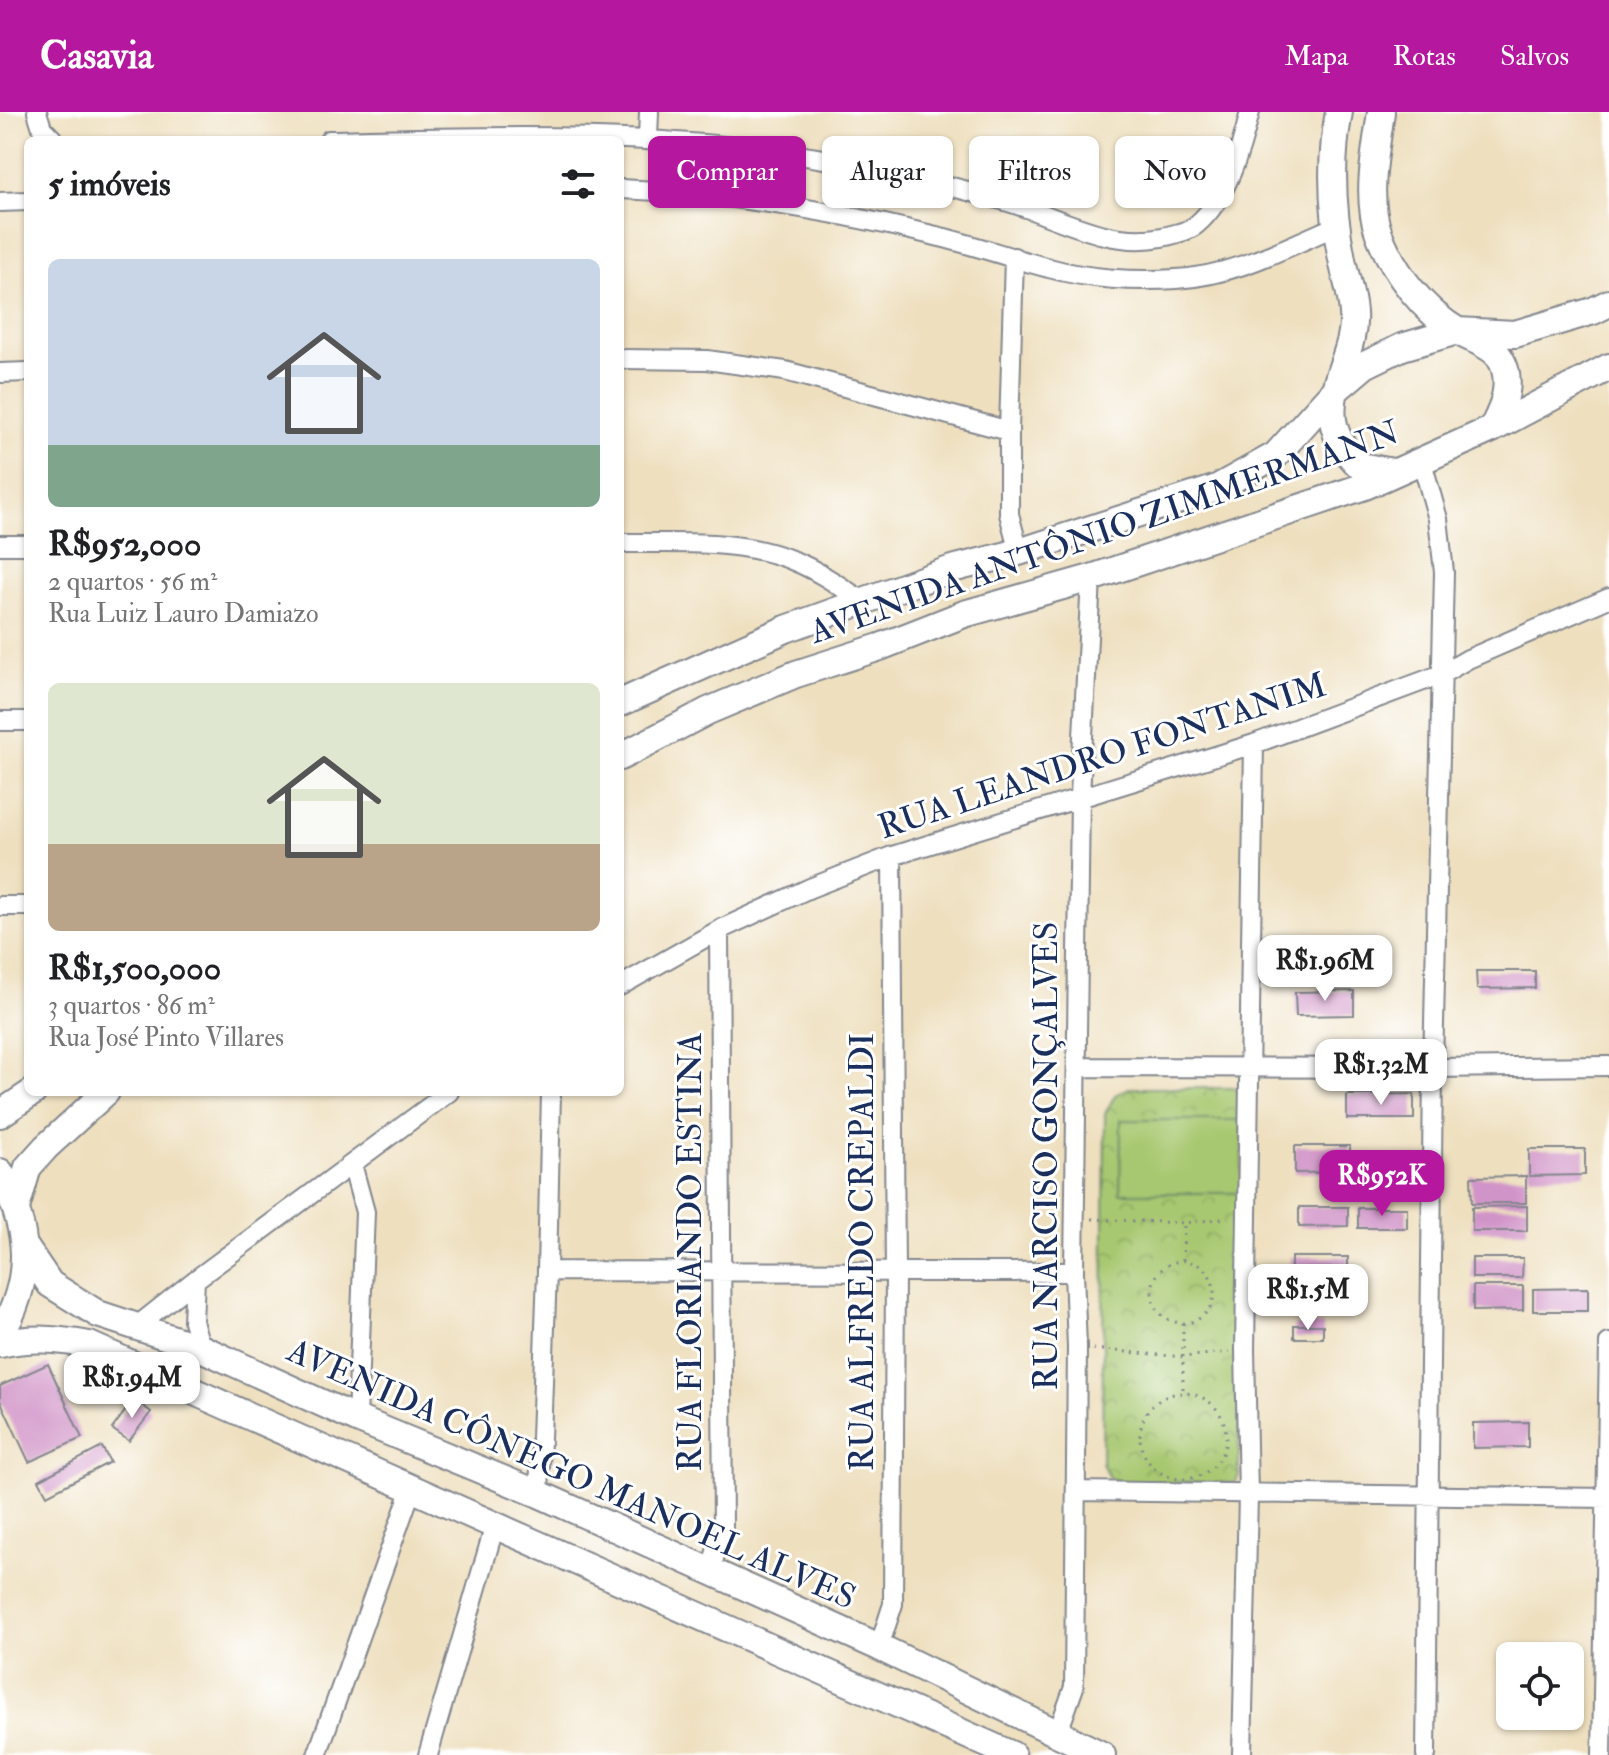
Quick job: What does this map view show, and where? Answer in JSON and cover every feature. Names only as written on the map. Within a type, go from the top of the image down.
[{"type":"street","points":[[37,112],[42,128],[49,136]]},
{"type":"street","points":[[648,136],[649,112]]},
{"type":"street","points":[[806,157],[889,172],[1009,202],[1089,231],[1129,240],[1163,237],[1195,226],[1213,205],[1239,157],[1250,112]]},
{"type":"street","points":[[1339,112],[1334,168],[1336,226],[1353,313],[1352,337],[1332,393],[1336,436],[1360,466],[1393,472]]},
{"type":"street","points":[[1381,112],[1372,212],[1378,232],[1409,288],[1431,311],[1457,331],[1491,349],[1501,359],[1506,386],[1503,408],[1492,429]]},
{"type":"street","points":[[490,136],[569,136]]},
{"type":"street","points":[[624,137],[648,138]]},
{"type":"street","points":[[624,189],[716,196],[820,211],[936,236],[1051,269],[1110,278],[1177,279],[1227,270],[1254,262],[1336,226]]},
{"type":"street","points":[[0,202],[24,201]]},
{"type":"street","points":[[1014,257],[1009,514],[1019,552]]},
{"type":"street","name":"AVENIDA ANTÔNIO ZIMMERMANN","points":[[624,701],[786,629],[952,569],[1019,552],[1217,488],[1276,455],[1332,393],[1365,365],[1402,347],[1457,331],[1515,334],[1593,311],[1609,303]]},
{"type":"street","points":[[624,359],[707,360],[785,371],[1009,431]]},
{"type":"street","name":"AVENIDA ANTÔNIO ZIMMERMANN","points":[[624,755],[708,711],[796,674],[880,647],[964,614],[1091,578],[1352,491],[1492,429],[1609,367]]},
{"type":"street","points":[[0,373],[24,372]]},
{"type":"street","points":[[1422,462],[1438,519],[1444,572],[1433,1068],[1426,1755]]},
{"type":"street","points":[[624,543],[727,545],[772,553],[814,570],[864,602]]},
{"type":"street","points":[[0,545],[24,545]]},
{"type":"street","name":"RUA NARCISO GONÇALVES","points":[[1058,1732],[1074,1687],[1077,1347],[1074,1272],[1080,796],[1091,578]]},
{"type":"street","name":"RUA LEANDRO FONTANIM","points":[[624,984],[719,930],[810,888],[892,856],[1254,744],[1442,674],[1468,659],[1609,598]]},
{"type":"street","points":[[0,721],[24,721]]},
{"type":"street","points":[[1242,1755],[1248,1495],[1246,1216],[1254,744]]},
{"type":"street","name":"RUA ALFREDO CREPALDI","points":[[879,1647],[893,1604],[895,1273],[892,856]]},
{"type":"street","points":[[0,906],[24,906]]},
{"type":"street","name":"RUA FLORIANDO ESTINA","points":[[710,1572],[723,1528],[719,930]]},
{"type":"street","points":[[1077,1067],[1609,1066]]},
{"type":"street","points":[[0,1114],[27,1096]]},
{"type":"street","points":[[17,1205],[28,1167],[102,1096]]},
{"type":"street","points":[[137,1326],[444,1096]]},
{"type":"street","points":[[539,1494],[551,1096]]},
{"type":"street","points":[[352,1164],[365,1212],[357,1419]]},
{"type":"street","points":[[0,1172],[17,1205],[25,1247],[22,1282],[12,1315],[0,1336]]},
{"type":"street","name":"AVENIDA CÔNEGO MANOEL ALVES","points":[[25,1247],[50,1284],[98,1314],[201,1348],[357,1419],[539,1494],[879,1647],[1102,1755]]},
{"type":"street","points":[[547,1271],[1074,1272]]},
{"type":"street","points":[[195,1280],[193,1321],[201,1348]]},
{"type":"street","points":[[0,1344],[29,1338],[89,1345],[1012,1755]]},
{"type":"street","points":[[1602,1755],[1609,1343]]},
{"type":"street","points":[[317,1755],[324,1728],[412,1488]]},
{"type":"street","points":[[1076,1491],[1607,1498]]},
{"type":"street","points":[[428,1755],[495,1525]]},
{"type":"path","points":[[1077,1219],[1184,1223],[1246,1216]]},
{"type":"path","points":[[1183,1260],[1184,1223]]},
{"type":"path","points":[[1183,1260],[1196,1262],[1206,1269],[1213,1280],[1215,1292],[1205,1314],[1195,1321],[1183,1323],[1170,1321],[1160,1314],[1153,1304],[1151,1292],[1154,1279],[1161,1269],[1171,1262],[1183,1260]]},
{"type":"path","points":[[1183,1323],[1183,1393]]},
{"type":"path","points":[[1077,1347],[1183,1357],[1245,1350]]},
{"type":"path","points":[[1183,1393],[1199,1396],[1213,1405],[1223,1420],[1226,1436],[1223,1453],[1213,1467],[1199,1476],[1183,1480],[1166,1476],[1152,1467],[1142,1453],[1139,1436],[1142,1420],[1152,1406],[1166,1396],[1183,1393]]},
{"type":"green space","points":[[1129,1088],[1235,1088],[1241,1096],[1239,1476],[1234,1483],[1121,1482],[1109,1478],[1102,1463],[1105,1114],[1115,1095]]},
{"type":"green space","points":[[1121,1120],[1242,1120],[1242,1193],[1120,1193]]},
{"type":"building","points":[[1476,971],[1535,971],[1535,988],[1477,989]]},
{"type":"building","points":[[1354,991],[1354,1015],[1296,1016],[1295,992]]},
{"type":"building","points":[[1414,1094],[1414,1119],[1347,1119],[1347,1095]]},
{"type":"building","points":[[1295,1146],[1350,1146],[1350,1172],[1295,1173]]},
{"type":"building","points":[[1529,1149],[1585,1149],[1585,1175],[1529,1176]]},
{"type":"building","points":[[1354,1176],[1405,1176],[1405,1196],[1354,1197]]},
{"type":"building","points":[[1526,1176],[1526,1203],[1472,1203],[1471,1177]]},
{"type":"building","points":[[1527,1206],[1527,1231],[1472,1231],[1472,1207]]},
{"type":"building","points":[[1299,1207],[1348,1207],[1348,1226],[1299,1227]]},
{"type":"building","points":[[1358,1208],[1407,1208],[1407,1228],[1358,1228]]},
{"type":"building","points":[[1291,1257],[1348,1257],[1348,1268],[1291,1269]]},
{"type":"building","points":[[1472,1258],[1523,1258],[1522,1278],[1472,1278]]},
{"type":"building","points":[[1292,1285],[1348,1285],[1349,1308],[1292,1308]]},
{"type":"building","points":[[1473,1286],[1523,1286],[1523,1310],[1473,1311]]},
{"type":"building","points":[[1588,1288],[1588,1311],[1533,1311],[1533,1289]]},
{"type":"building","points":[[1294,1325],[1323,1325],[1323,1338],[1294,1338]]},
{"type":"building","points":[[48,1364],[82,1438],[29,1462],[0,1400],[0,1386]]},
{"type":"building","points":[[134,1399],[151,1412],[129,1441],[112,1429]]},
{"type":"building","points":[[1528,1422],[1528,1447],[1473,1448],[1473,1423]]},
{"type":"building","points":[[102,1447],[110,1462],[47,1495],[39,1480]]}]
